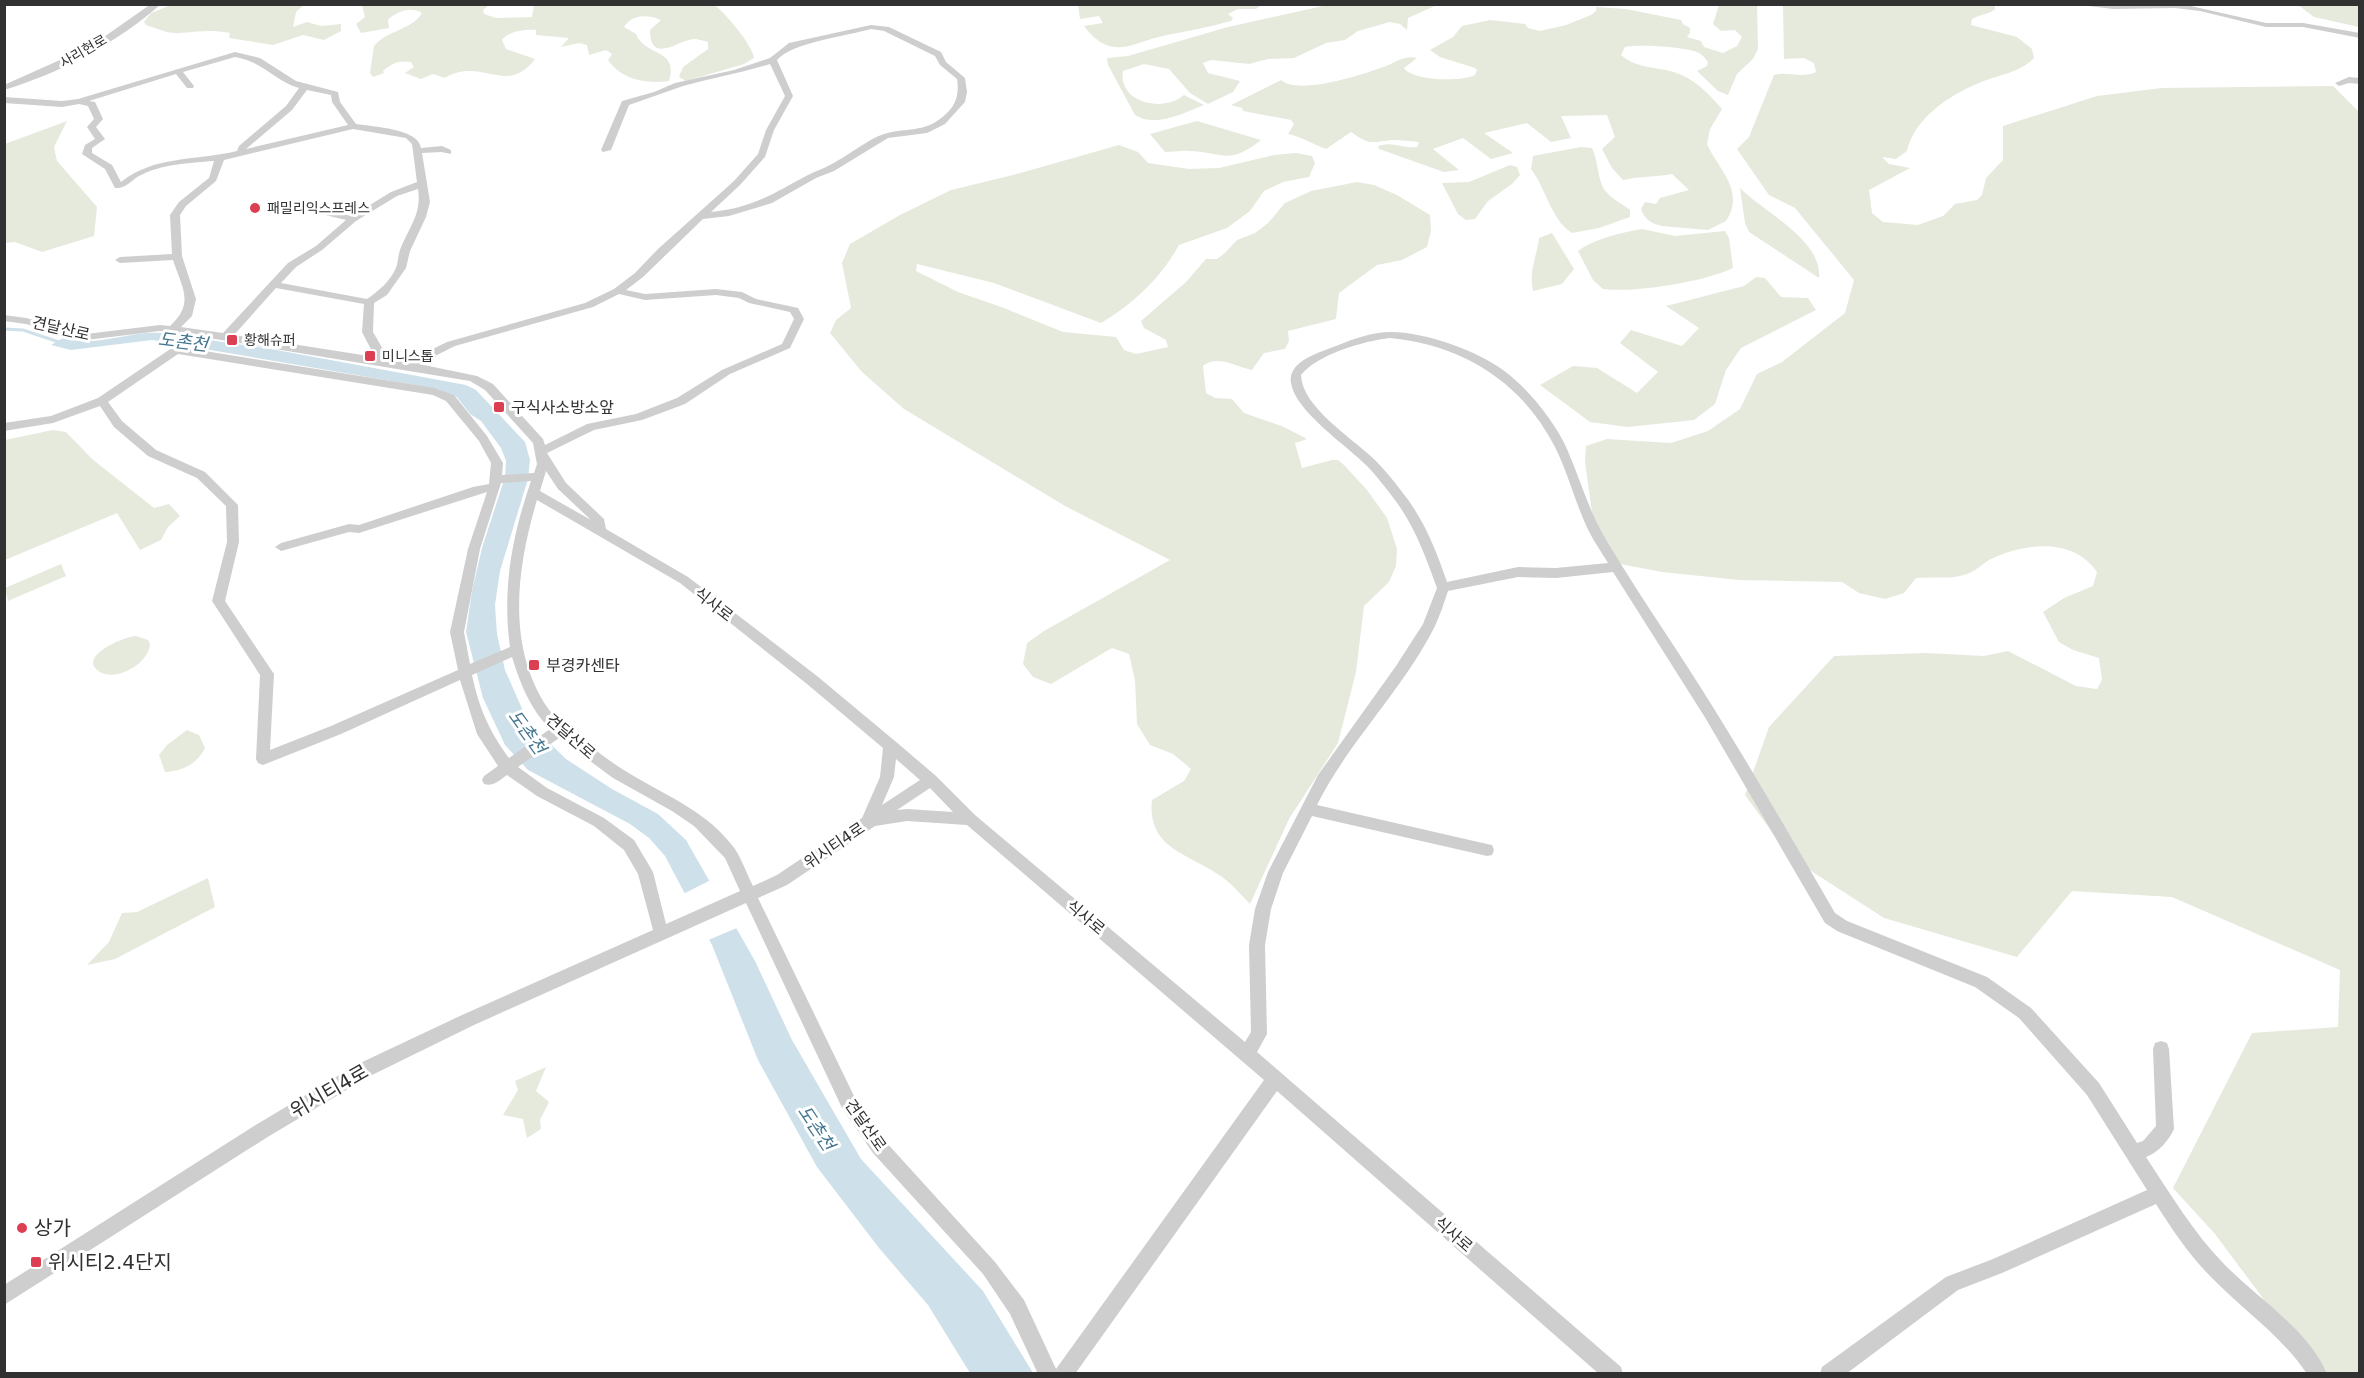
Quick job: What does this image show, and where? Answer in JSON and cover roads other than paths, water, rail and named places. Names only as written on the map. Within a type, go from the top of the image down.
[{"type":"street","points":[[135,4],[148,9]]},
{"type":"street","name":"사리현로","points":[[4,88],[94,48],[157,4]]},
{"type":"street","points":[[2076,4],[2113,7],[2175,6],[2200,9],[2256,23],[2303,25],[2360,36]]},
{"type":"street","points":[[606,150],[625,103],[678,85],[736,72],[773,60],[792,45],[842,36],[871,27],[886,29],[938,54],[943,63],[961,78],[963,92],[961,102],[942,122],[924,131],[886,136],[831,169],[813,176],[769,201],[729,213],[701,216]]},
{"type":"street","points":[[4,100],[62,104],[79,101],[235,54],[250,56],[277,70],[290,82],[335,94],[336,102],[354,126]]},
{"type":"street","points":[[406,366],[451,344],[589,305],[618,291],[639,275],[737,183],[762,155],[770,130],[789,96],[773,60]]},
{"type":"street","points":[[178,71],[190,86]]},
{"type":"street","points":[[2339,83],[2349,80],[2360,81]]},
{"type":"street","points":[[241,153],[242,148],[289,108],[306,86]]},
{"type":"street","points":[[79,101],[92,104],[99,119],[91,127],[94,134],[101,140],[88,147],[87,154],[109,167],[118,186],[126,184],[136,173],[195,160],[220,158],[354,126],[409,136],[416,143],[424,202],[421,217],[405,251],[401,268],[383,293],[369,302],[307,293],[275,285]]},
{"type":"street","points":[[417,151],[442,149],[448,152]]},
{"type":"street","points":[[173,329],[187,316],[191,299],[177,256],[175,215],[182,204],[213,180],[220,158]]},
{"type":"street","points":[[226,337],[292,265],[319,248],[353,219],[394,194],[422,184]]},
{"type":"street","points":[[324,212],[353,219]]},
{"type":"street","points":[[120,260],[177,256]]},
{"type":"street","points":[[602,532],[600,522],[562,486],[543,455],[591,427],[638,417],[681,401],[726,372],[786,346],[799,319],[794,310],[753,301],[742,295],[716,292],[645,297],[618,291]]},
{"type":"street","points":[[369,302],[366,322],[369,337],[380,351],[380,362]]},
{"type":"street","name":"견달산로","points":[[4,318],[93,337],[139,329],[173,329],[461,375],[482,382],[539,442],[543,455],[511,579],[510,614],[513,651],[543,711],[557,731],[610,768],[689,814],[708,830],[730,854],[747,895],[848,1102],[879,1148],[988,1268],[1017,1307],[1048,1374]]},
{"type":"street","points":[[4,427],[53,418],[102,401],[199,334]]},
{"type":"street","points":[[1247,1054],[1259,1034],[1257,945],[1263,909],[1276,872],[1323,779],[1401,670],[1429,625],[1443,588],[1425,537],[1404,503],[1370,462],[1331,428],[1302,398],[1296,383],[1296,375],[1302,366],[1311,360],[1357,341],[1390,335],[1440,344],[1499,372],[1527,398],[1555,438],[1592,526],[1711,715],[1830,918],[1842,926],[1981,982],[2025,1012],[2093,1089],[2186,1235],[2218,1271],[2301,1348],[2318,1374]]},
{"type":"street","points":[[179,348],[450,398],[483,439],[498,463],[498,482],[474,549],[457,632],[468,669],[469,692],[484,734],[511,764],[542,792],[599,822],[629,845],[645,872],[669,930]]},
{"type":"street","points":[[102,401],[118,424],[152,453],[201,475],[232,505],[233,542],[218,602],[267,674],[263,759],[336,730],[468,669],[513,651]]},
{"type":"street","points":[[281,548],[348,528],[359,529],[498,482],[536,482]]},
{"type":"street","name":"식사로","points":[[536,482],[602,532],[684,580],[812,680],[931,780],[970,819],[1247,1054],[1614,1374]]},
{"type":"street","points":[[1443,588],[1518,572],[1556,573],[1616,567]]},
{"type":"street","points":[[489,780],[557,731]]},
{"type":"street","points":[[868,822],[887,777],[890,745]]},
{"type":"street","name":"위시티4로","points":[[4,1296],[260,1132],[362,1071],[468,1020],[782,880],[931,780]]},
{"type":"street","points":[[1307,809],[1487,850]]},
{"type":"street","points":[[868,822],[907,815],[970,819]]},
{"type":"street","points":[[2133,1154],[2148,1148],[2165,1129],[2161,1049]]},
{"type":"street","points":[[1063,1374],[1275,1079]]},
{"type":"street","points":[[1829,1374],[1897,1322],[1952,1284],[2159,1194]]},
{"type":"water","points":[[161,333],[271,349],[466,385],[476,390],[525,442],[530,460],[528,479],[500,571],[495,605],[497,634],[505,670],[528,722],[566,759],[612,789],[658,814],[686,840],[755,961],[792,1040],[861,1159],[983,1291],[1033,1373],[970,1373],[928,1305],[879,1248],[817,1167],[758,1060],[712,945],[665,856],[649,838],[630,824],[528,770],[505,745],[483,698],[466,632],[482,548],[505,477],[506,461],[501,448],[481,421],[470,414],[457,397],[438,389],[152,340],[71,350],[51,345],[63,338],[88,341]]},
{"type":"waterway","name":"도촌천","points":[[4,329],[23,330],[62,343]]},
{"type":"place","name":"패밀리익스프레스","points":[[255,208]]},
{"type":"place","name":"황해슈퍼","points":[[232,340]]},
{"type":"place","name":"미니스톱","points":[[370,356]]},
{"type":"place","name":"구식사소방소앞","points":[[499,407]]},
{"type":"place","name":"부경카센타","points":[[534,665]]},
{"type":"place","name":"상가","points":[[22,1228]]},
{"type":"place","name":"위시티2.4단지","points":[[36,1262]]}]
